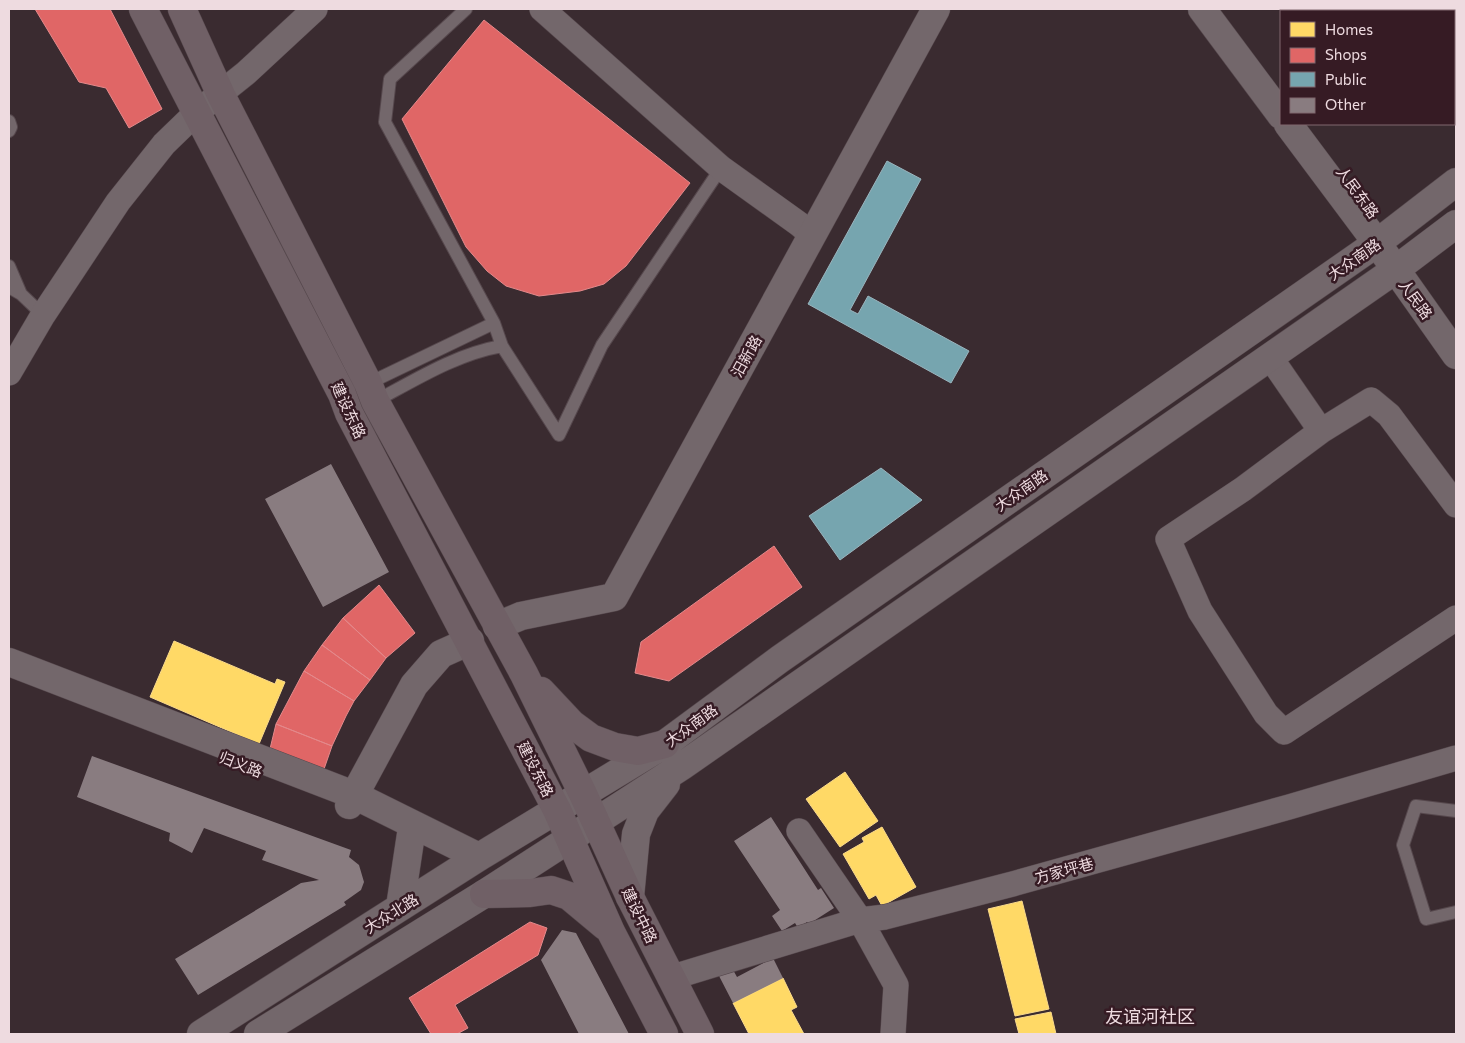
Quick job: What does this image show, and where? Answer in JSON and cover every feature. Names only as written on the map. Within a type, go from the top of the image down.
[{"type":"main road","name":"建设东路","points":[[143,9],[196,113],[360,401],[497,626],[524,674],[583,794]]},
{"type":"main road","name":"建设东路","points":[[182,9],[470,641],[557,810]]},
{"type":"main road","points":[[805,230],[918,9]]},
{"type":"main road","name":"汨新路","points":[[497,626],[521,616],[614,597],[805,230],[936,9]]},
{"type":"main road","points":[[1202,9],[1280,114]]},
{"type":"main road","points":[[1222,9],[1280,88]]},
{"type":"main road","name":"人民东路","points":[[1289,125],[1383,238]]},
{"type":"main road","name":"人民东路","points":[[1308,125],[1402,266]]},
{"type":"main road","name":"大众南路","points":[[583,794],[665,744],[780,658],[1383,238],[1456,182]]},
{"type":"main road","name":"大众南路","points":[[596,822],[682,766],[1402,266],[1456,224]]},
{"type":"main road","name":"人民路","points":[[1402,266],[1456,328]]},
{"type":"main road","name":"人民路","points":[[1402,266],[1456,356]]},
{"type":"main road","points":[[351,800],[414,685],[441,654],[470,641]]},
{"type":"main road","points":[[9,662],[351,800],[474,860]]},
{"type":"main road","name":"归义路","points":[[9,674],[351,800],[411,834],[474,860]]},
{"type":"main road","points":[[524,674],[572,724],[591,738],[615,747],[638,751],[665,744]]},
{"type":"main road","points":[[630,897],[636,834],[645,811],[682,766]]},
{"type":"main road","name":"大众北路","points":[[201,1034],[474,860],[583,794]]},
{"type":"main road","name":"建设中路","points":[[583,794],[630,897],[700,1034]]},
{"type":"main road","points":[[557,810],[611,932],[664,1034]]},
{"type":"main road","points":[[258,1034],[596,822]]},
{"type":"main road","points":[[400,907],[411,834]]},
{"type":"main road","points":[[484,894],[530,893],[550,890],[569,896],[611,932]]},
{"type":"street","points":[[9,373],[43,314],[118,202],[164,144],[196,113],[221,95],[315,9]]},
{"type":"street","points":[[542,9],[721,168],[805,230]]},
{"type":"street","points":[[1270,357],[1321,431]]},
{"type":"street","points":[[1456,505],[1388,415],[1372,400],[1321,431],[1243,489],[1168,538],[1200,611],[1266,714],[1284,732],[1456,618]]},
{"type":"street","name":"方家坪巷","points":[[670,978],[860,920],[885,917],[1016,883],[1456,758]]},
{"type":"street","points":[[799,830],[860,920],[896,985],[893,1034]]},
{"type":"lane","points":[[466,9],[390,80],[385,122],[494,323],[502,346],[559,435],[602,345],[721,168]]},
{"type":"lane","points":[[9,122],[11,127],[9,132]]},
{"type":"lane","points":[[9,266],[21,294]]},
{"type":"lane","points":[[9,287],[21,294],[43,314]]},
{"type":"lane","points":[[360,401],[494,323]]},
{"type":"lane","points":[[360,401],[480,350],[502,346]]},
{"type":"lane","points":[[1456,811],[1416,806],[1403,846],[1426,919],[1456,912]]},
{"type":"building: Homes","points":[[174,641],[275,684],[277,679],[285,682],[259,744],[150,697]]},
{"type":"building: Homes","points":[[845,772],[878,821],[840,847],[806,799]]},
{"type":"building: Homes","points":[[882,827],[916,887],[882,906],[876,895],[869,899],[843,854],[864,842],[862,838]]},
{"type":"building: Homes","points":[[1022,901],[1049,1009],[1015,1016],[988,909]]},
{"type":"building: Homes","points":[[783,978],[797,1007],[791,1010],[804,1034],[749,1034],[733,1003]]},
{"type":"building: Homes","points":[[1051,1012],[1056,1034],[1019,1034],[1015,1019]]},
{"type":"building: Shops","points":[[35,9],[110,9],[162,109],[129,128],[106,88],[79,82]]},
{"type":"building: Shops","points":[[484,20],[690,183],[626,266],[604,284],[580,291],[539,296],[506,286],[487,271],[466,247],[402,119]]},
{"type":"building: Shops","points":[[774,546],[802,587],[669,681],[635,673],[641,642]]},
{"type":"building: Shops","points":[[379,585],[415,633],[386,658],[343,618]]},
{"type":"building: Shops","points":[[343,618],[386,658],[370,680],[322,645]]},
{"type":"building: Shops","points":[[322,645],[370,680],[354,701],[304,671]]},
{"type":"building: Shops","points":[[304,671],[354,701],[332,746],[276,724]]},
{"type":"building: Shops","points":[[276,724],[332,746],[323,772],[269,753]]},
{"type":"building: Shops","points":[[530,922],[547,928],[538,955],[455,1005],[468,1028],[457,1034],[431,1034],[409,998]]},
{"type":"building: Public","points":[[887,161],[921,179],[850,310],[858,314],[868,296],[969,351],[951,383],[808,304]]},
{"type":"building: Public","points":[[881,468],[922,500],[840,560],[809,516]]},
{"type":"building: Other","points":[[331,464],[389,572],[323,607],[265,499]]},
{"type":"building: Other","points":[[92,756],[351,850],[349,857],[359,865],[364,882],[361,890],[344,902],[346,905],[198,995],[175,959],[301,883],[319,880],[262,860],[266,851],[204,828],[192,853],[169,841],[170,833],[77,797]]},
{"type":"building: Other","points":[[771,817],[818,890],[821,888],[834,908],[809,924],[807,922],[798,928],[795,923],[782,931],[772,916],[780,910],[734,841]]},
{"type":"building: Other","points":[[562,930],[576,933],[629,1034],[579,1034],[541,960]]},
{"type":"building: Other","points":[[773,958],[783,978],[733,1003],[718,974],[732,968],[737,977]]},
{"type":"district","name":"友谊河社区","points":[[1150,1016]]}]
